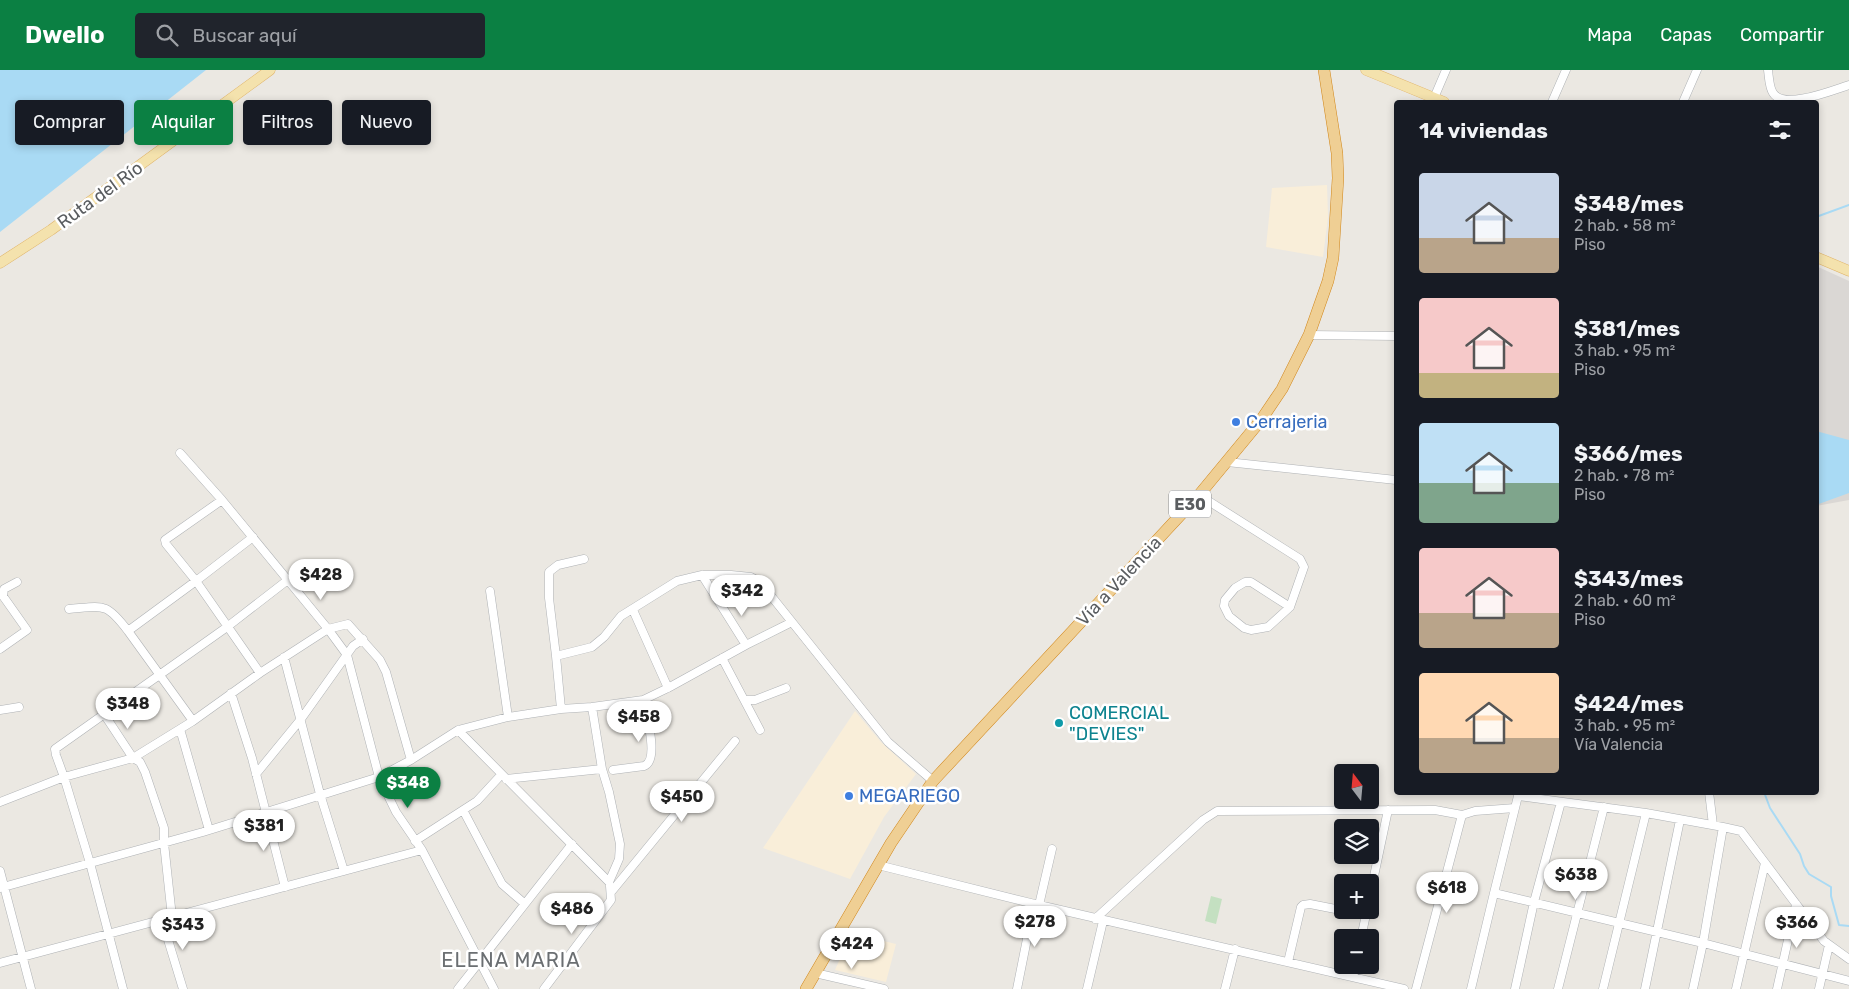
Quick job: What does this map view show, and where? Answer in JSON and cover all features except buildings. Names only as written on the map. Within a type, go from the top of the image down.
[{"type":"highway","name":"Vía a Valencia","points":[[878,865],[891,842],[932,781],[1199,495],[1272,404],[1301,354],[1328,281],[1333,258],[1338,178],[1337,153],[1324,70]]},
{"type":"highway","name":"E30","points":[[806,989],[878,865]]},
{"type":"main road","name":"Ruta del Río","points":[[0,263],[59,224],[270,70]]},
{"type":"main road","points":[[1366,70],[1439,100]]},
{"type":"main road","points":[[1819,258],[1849,271]]},
{"type":"street","points":[[1439,100],[1446,70]]},
{"type":"street","points":[[1553,100],[1566,70]]},
{"type":"street","points":[[1768,70],[1774,96],[1785,100]]},
{"type":"street","points":[[1684,100],[1695,71]]},
{"type":"street","points":[[1800,100],[1849,85]]},
{"type":"street","points":[[1309,335],[1394,336]]},
{"type":"street","points":[[180,454],[289,579],[347,655],[379,776],[396,812],[422,850],[494,989]]},
{"type":"street","points":[[1227,462],[1394,480]]},
{"type":"street","points":[[1199,495],[1300,559],[1303,563],[1304,571],[1290,607],[1268,627],[1252,630],[1244,628],[1228,616],[1224,606],[1225,600],[1235,588],[1246,582],[1251,582],[1290,607]]},
{"type":"street","points":[[222,500],[165,540],[166,544],[196,580],[260,673]]},
{"type":"street","points":[[128,631],[253,537]]},
{"type":"street","points":[[561,709],[549,598],[550,572],[558,565],[584,559]]},
{"type":"street","points":[[556,656],[592,648],[604,637],[621,616],[671,584],[702,575],[731,575],[756,579],[888,742],[932,781]]},
{"type":"street","points":[[702,575],[746,645]]},
{"type":"street","points":[[123,989],[90,863],[55,749],[159,676],[289,579]]},
{"type":"street","points":[[0,649],[27,630],[3,596],[4,589],[17,582]]},
{"type":"street","points":[[490,590],[508,717]]},
{"type":"street","points":[[69,609],[97,607],[108,609],[116,615],[192,722]]},
{"type":"street","points":[[632,610],[668,688]]},
{"type":"street","points":[[2,887],[209,830],[379,776],[411,760],[458,730],[508,717],[643,700],[792,622]]},
{"type":"street","points":[[0,802],[64,777],[133,758],[192,722],[260,673],[328,629],[348,624],[384,665],[411,760]]},
{"type":"street","points":[[256,774],[301,719],[354,646],[363,639]]},
{"type":"street","points":[[284,657],[320,794],[344,871]]},
{"type":"street","points":[[722,658],[760,730]]},
{"type":"street","points":[[745,700],[755,700],[786,688]]},
{"type":"street","points":[[231,693],[256,774],[285,886]]},
{"type":"street","points":[[613,770],[644,766],[651,760],[652,747],[643,700]]},
{"type":"street","points":[[0,710],[19,707]]},
{"type":"street","points":[[592,707],[602,769],[610,792],[625,874]]},
{"type":"street","points":[[104,714],[133,758],[140,762],[164,828],[172,917]]},
{"type":"street","points":[[180,729],[209,830]]},
{"type":"street","points":[[458,730],[609,882],[612,890],[611,900],[544,989]]},
{"type":"street","points":[[612,890],[735,742]]},
{"type":"street","points":[[415,841],[477,801],[503,777],[602,769]]},
{"type":"street","points":[[1710,795],[1713,825]]},
{"type":"street","points":[[1471,989],[1518,796],[1646,813],[1741,831],[1824,942],[1849,959]]},
{"type":"street","points":[[1515,989],[1534,902],[1561,802]]},
{"type":"street","points":[[1087,989],[1099,920],[1202,820],[1217,811],[1435,810],[1462,815],[1475,811],[1515,808]]},
{"type":"street","points":[[1558,989],[1576,912],[1604,808]]},
{"type":"street","points":[[463,810],[502,884],[525,904]]},
{"type":"street","points":[[1374,874],[1388,810]]},
{"type":"street","points":[[1603,989],[1646,813]]},
{"type":"street","points":[[1416,989],[1462,815]]},
{"type":"street","points":[[1645,989],[1680,820]]},
{"type":"street","points":[[1693,989],[1703,944],[1723,827]]},
{"type":"street","points":[[458,989],[572,844]]},
{"type":"street","points":[[609,882],[619,859],[620,844]]},
{"type":"street","points":[[1017,989],[1052,849]]},
{"type":"street","points":[[0,963],[422,850]]},
{"type":"street","points":[[1736,989],[1765,863]]},
{"type":"street","points":[[878,865],[1099,920],[1235,949],[1404,989]]},
{"type":"street","points":[[0,871],[2,887],[31,989]]},
{"type":"street","points":[[1494,893],[1849,981]]},
{"type":"street","points":[[1288,962],[1301,907],[1310,904],[1334,908]]},
{"type":"street","points":[[1777,989],[1796,904]]},
{"type":"street","points":[[162,920],[183,989]]},
{"type":"street","points":[[1819,989],[1829,945]]},
{"type":"street","points":[[1226,989],[1235,949]]},
{"type":"street","points":[[816,973],[884,989]]},
{"type":"shaded area","points":[[1327,185],[1328,217],[1323,257],[1266,247],[1272,188]]},
{"type":"shaded area","points":[[1819,267],[1849,281],[1849,500],[1819,505]]},
{"type":"shaded area","name":"MEGARIEGO","points":[[855,711],[881,742],[916,774],[884,817],[850,879],[763,848]]},
{"type":"shaded area","points":[[851,933],[896,944],[886,982],[835,970]]},
{"type":"green space","points":[[1211,896],[1222,899],[1216,924],[1205,921]]},
{"type":"water","points":[[0,70],[206,70],[168,100],[134,100],[134,127],[124,134],[124,100],[15,100],[15,145],[111,145],[0,232]]},
{"type":"water","points":[[1819,432],[1849,440],[1849,493],[1819,504]]},
{"type":"waterway","points":[[1819,216],[1849,205]]},
{"type":"waterway","points":[[1765,795],[1770,808],[1800,854],[1809,874],[1831,887],[1831,896],[1839,925],[1849,926]]},
{"type":"place","name":"Cerrajeria","points":[[1236,422]]},
{"type":"place","name":"COMERCIAL \"DEVIES\"","points":[[1059,723]]},
{"type":"place","name":"MEGARIEGO","points":[[849,796]]},
{"type":"district","name":"ELENA MARIA","points":[[511,960]]}]
